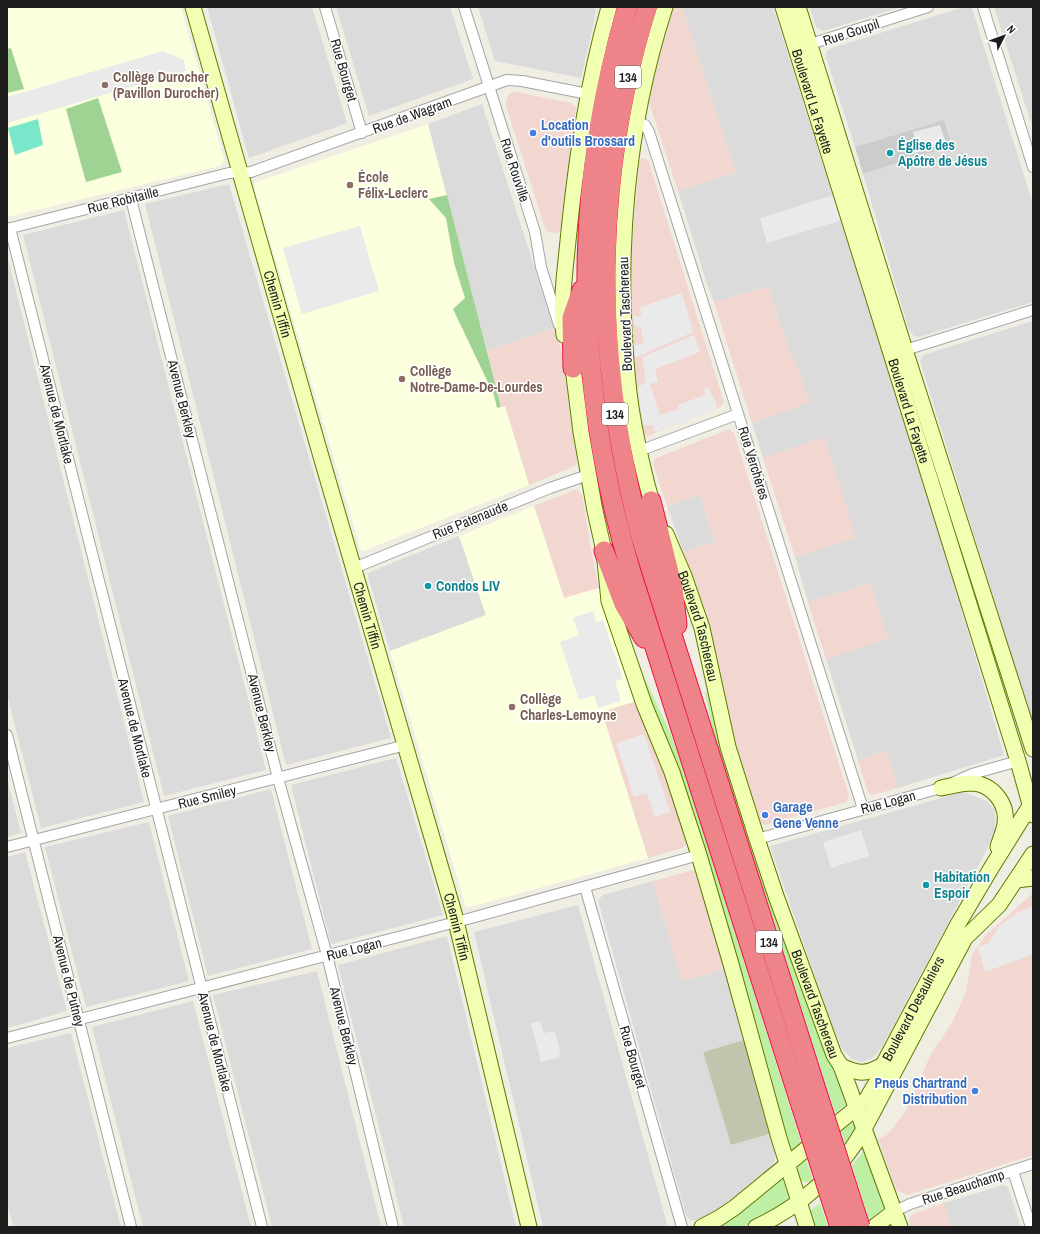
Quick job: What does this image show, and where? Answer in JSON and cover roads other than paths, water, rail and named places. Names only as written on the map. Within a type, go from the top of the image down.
[{"type":"highway","name":"134","points":[[627,7],[612,66],[598,134],[589,207],[586,278],[590,368],[604,465],[624,550],[840,1227]]},
{"type":"highway","name":"Boulevard Taschereau","points":[[647,7],[627,82],[613,166],[606,250],[607,334],[614,410],[628,484],[641,537],[860,1227]]},
{"type":"highway","points":[[573,368],[572,318],[586,278]]},
{"type":"highway","points":[[651,501],[673,588],[682,670]]},
{"type":"highway","points":[[604,551],[624,604],[662,669]]},
{"type":"street","name":"Chemin Tiffin","points":[[192,7],[457,922],[529,1227]]},
{"type":"street","name":"Rue Bourget","points":[[325,7],[362,133]]},
{"type":"street","name":"Rue Rouville","points":[[464,7],[535,232],[541,267],[556,318],[564,334]]},
{"type":"street","points":[[609,7],[588,94],[579,142],[562,308],[564,334],[573,368],[578,415],[588,475],[604,551],[608,595],[613,614],[646,707],[672,772],[699,855],[777,1131],[807,1227]]},
{"type":"street","name":"Boulevard Taschereau","points":[[665,7],[649,63],[637,122],[626,207],[622,287],[624,333],[631,412],[651,501],[684,576],[702,628],[725,736],[757,839],[776,896],[834,1055],[841,1066],[900,1227]]},
{"type":"street","name":"Boulevard La Fayette","points":[[783,7],[803,47],[898,353],[1032,807]]},
{"type":"street","name":"Boulevard La Fayette","points":[[798,7],[803,47]]},
{"type":"street","name":"Rue Goupil","points":[[803,47],[928,7]]},
{"type":"street","points":[[983,7],[1033,167]]},
{"type":"street","name":"Rue de Wagram","points":[[239,172],[251,172],[507,80],[517,80],[588,94]]},
{"type":"street","name":"Rue Verchères","points":[[637,122],[645,125],[649,132],[863,809]]},
{"type":"street","name":"Rue Robitaille","points":[[9,229],[229,173],[239,172]]},
{"type":"street","name":"Avenue Berkley","points":[[131,199],[278,778],[327,955],[393,1227]]},
{"type":"street","name":"Avenue de Mortlake","points":[[9,229],[262,1227]]},
{"type":"street","points":[[898,353],[1033,310]]},
{"type":"street","name":"Boulevard La Fayette","points":[[898,353],[1032,744]]},
{"type":"street","points":[[639,451],[738,414]]},
{"type":"street","name":"Rue Patenaude","points":[[354,568],[536,494],[588,475]]},
{"type":"street","name":"Avenue de Putney","points":[[7,735],[131,1227]]},
{"type":"street","name":"Rue Smiley","points":[[7,847],[406,745]]},
{"type":"street","name":"Rue Logan","points":[[757,839],[941,788],[972,774],[1018,761]]},
{"type":"street","points":[[941,788],[972,784],[982,786],[992,790],[1003,804],[1006,823],[993,865]]},
{"type":"street","name":"Boulevard Desaulniers","points":[[702,1227],[728,1212],[866,1100],[880,1078],[883,1065],[958,924],[993,865],[1032,807]]},
{"type":"street","name":"Boulevard Desaulniers","points":[[756,1227],[799,1201],[821,1183],[855,1143],[864,1129],[965,938],[999,905],[1033,854]]},
{"type":"street","name":"Rue Logan","points":[[7,1038],[457,922],[699,855]]},
{"type":"street","points":[[1016,880],[1033,878]]},
{"type":"street","name":"Rue Bourget","points":[[585,887],[682,1227]]},
{"type":"street","points":[[841,1066],[854,1072],[864,1073],[871,1072],[883,1065]]},
{"type":"street","name":"Rue Beauchamp","points":[[895,1211],[910,1204],[1033,1164]]},
{"type":"street","points":[[1013,1170],[1031,1227]]},
{"type":"street","points":[[874,1227],[895,1211]]},
{"type":"place","name":"Collège Durocher (Pavillon Durocher)","points":[[105,85]]},
{"type":"place","name":"Location d'outils Brossard","points":[[533,133]]},
{"type":"place","name":"Église des Apôtre de Jésus","points":[[890,153]]},
{"type":"place","name":"École Félix-Leclerc","points":[[350,185]]},
{"type":"place","name":"Collège Notre-Dame-De-Lourdes","points":[[402,379]]},
{"type":"place","name":"Condos LIV","points":[[428,586]]},
{"type":"place","name":"Collège Charles-Lemoyne","points":[[512,707]]},
{"type":"place","name":"Garage Gene Venne","points":[[765,815]]},
{"type":"place","name":"Habitation Espoir","points":[[926,885]]},
{"type":"place","name":"Pneus Chartrand Distribution","points":[[975,1091]]}]
